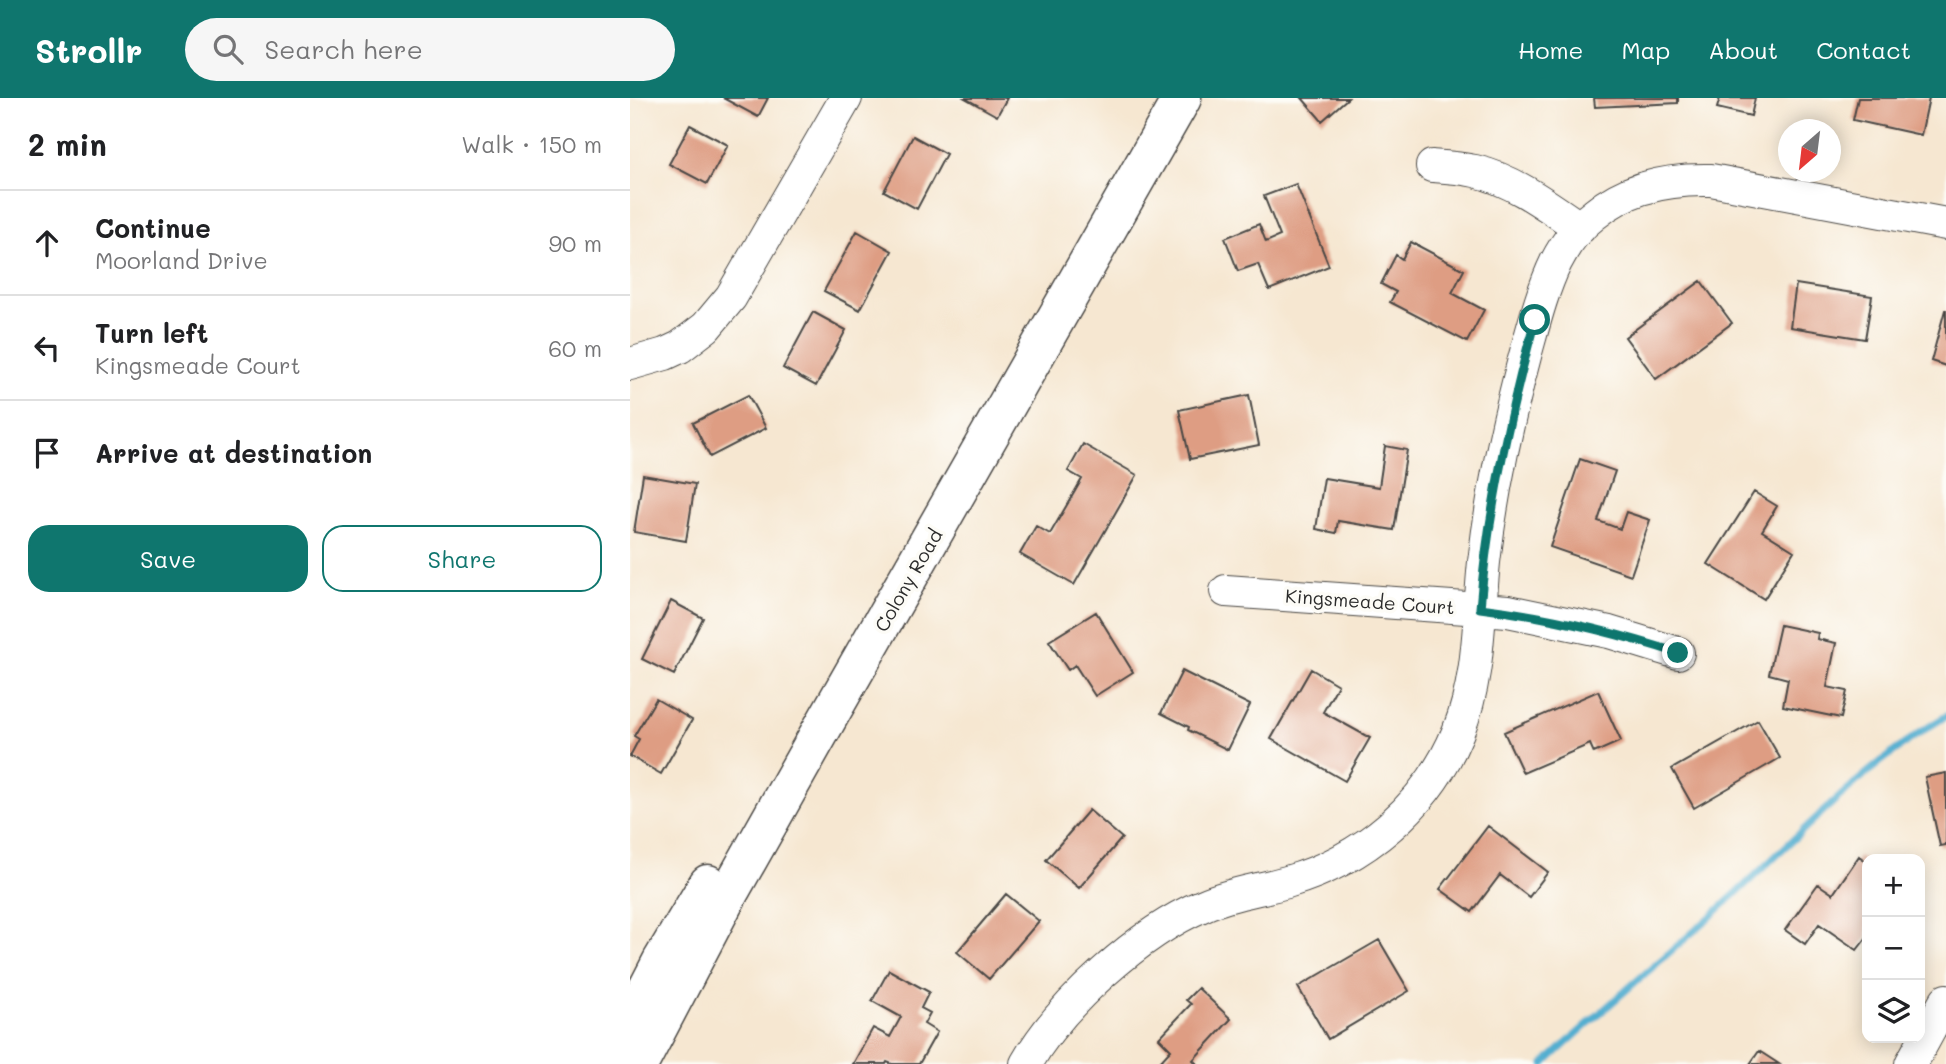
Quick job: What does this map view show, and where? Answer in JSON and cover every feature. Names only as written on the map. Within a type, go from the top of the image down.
[{"type":"main road","name":"Colony Road","points":[[630,1023],[662,961],[712,878],[1156,98]]},
{"type":"main road","name":"Colony Road","points":[[639,1064],[729,893],[1182,98]]},
{"type":"street","points":[[630,364],[665,354],[680,346],[706,327],[731,297],[846,98]]},
{"type":"street","points":[[1432,166],[1476,171],[1507,182],[1551,207],[1580,228]]},
{"type":"street","points":[[1026,1064],[1065,1012],[1104,972],[1154,932],[1202,905],[1243,891],[1307,876],[1336,862],[1365,846],[1400,818],[1428,786],[1459,732],[1475,677],[1484,561],[1495,486],[1513,401],[1548,280],[1557,260],[1580,228],[1596,213],[1622,196],[1656,184],[1681,180],[1711,180],[1946,224]]},
{"type":"street","name":"Kingsmeade Court","points":[[1226,591],[1508,611],[1609,632],[1678,653]]},
{"type":"street","points":[[1911,1064],[1946,1000]]},
{"type":"building","points":[[723,98],[768,98],[758,117]]},
{"type":"building","points":[[965,98],[1007,98],[997,116]]},
{"type":"building","points":[[1302,98],[1348,98],[1322,121]]},
{"type":"building","points":[[1594,98],[1678,98],[1678,103],[1595,107]]},
{"type":"building","points":[[1720,98],[1755,98],[1751,116],[1717,108]]},
{"type":"building","points":[[1858,98],[1929,98],[1921,135],[1853,120]]},
{"type":"building","points":[[690,125],[728,145],[707,184],[669,164]]},
{"type":"building","points":[[913,136],[946,154],[917,209],[884,191]]},
{"type":"building","points":[[1296,184],[1329,266],[1269,290],[1258,264],[1238,271],[1225,238],[1259,224],[1266,242],[1280,236],[1264,196]]},
{"type":"building","points":[[857,231],[892,251],[860,310],[824,291]]},
{"type":"building","points":[[1411,242],[1464,270],[1452,293],[1484,310],[1467,342],[1390,302],[1396,292],[1381,284],[1396,255],[1402,259]]},
{"type":"building","points":[[1701,281],[1732,323],[1656,379],[1625,337]]},
{"type":"building","points":[[1796,284],[1872,296],[1865,339],[1790,327]]},
{"type":"building","points":[[1946,310],[1946,366],[1931,361]]},
{"type":"building","points":[[813,312],[846,330],[816,386],[783,368]]},
{"type":"building","points":[[748,395],[766,428],[710,457],[693,423]]},
{"type":"building","points":[[1249,395],[1259,445],[1190,459],[1179,410]]},
{"type":"building","points":[[1083,444],[1137,475],[1074,585],[1020,554],[1036,526],[1050,534],[1082,479],[1068,471]]},
{"type":"building","points":[[1385,446],[1407,450],[1394,530],[1338,521],[1336,533],[1316,529],[1324,478],[1379,487]]},
{"type":"building","points":[[1580,459],[1615,471],[1598,521],[1620,529],[1626,512],[1650,520],[1631,575],[1550,547]]},
{"type":"building","points":[[643,475],[695,484],[686,541],[634,532]]},
{"type":"building","points":[[1754,492],[1777,506],[1762,531],[1794,551],[1764,599],[1708,564]]},
{"type":"building","points":[[671,601],[703,618],[674,675],[642,659]]},
{"type":"building","points":[[1096,612],[1133,672],[1095,696],[1075,665],[1068,670],[1049,641]]},
{"type":"building","points":[[1780,625],[1818,633],[1817,639],[1836,643],[1827,687],[1847,691],[1841,718],[1783,706],[1788,679],[1769,674]]},
{"type":"building","points":[[1311,669],[1338,685],[1323,712],[1370,738],[1345,781],[1271,739]]},
{"type":"building","points":[[1182,671],[1250,705],[1228,750],[1161,713]]},
{"type":"building","points":[[1598,691],[1621,741],[1594,753],[1590,744],[1523,773],[1504,732]]},
{"type":"building","points":[[656,699],[692,720],[661,774],[630,756],[639,739],[634,736]]},
{"type":"building","points":[[1758,720],[1780,758],[1694,808],[1672,769]]},
{"type":"building","points":[[1946,773],[1946,845],[1940,846],[1925,777]]},
{"type":"building","points":[[1089,810],[1122,838],[1079,888],[1046,860]]},
{"type":"building","points":[[1488,826],[1548,872],[1529,897],[1500,875],[1472,912],[1440,889]]},
{"type":"building","points":[[1859,856],[1862,858],[1862,944],[1857,950],[1819,924],[1805,944],[1785,930],[1818,884],[1833,894]]},
{"type":"building","points":[[1006,894],[1039,921],[989,979],[957,952]]},
{"type":"building","points":[[1379,940],[1409,991],[1328,1039],[1298,987]]},
{"type":"building","points":[[889,970],[929,992],[921,1008],[930,1013],[924,1024],[937,1032],[919,1064],[853,1064],[873,1028],[890,1037],[901,1017],[872,1001]]},
{"type":"building","points":[[1198,988],[1231,1019],[1193,1060],[1197,1064],[1158,1064],[1171,1050],[1159,1038],[1191,1004],[1186,1000]]},
{"type":"building","points":[[1759,1051],[1779,1064],[1750,1064]]},
{"type":"waterway","points":[[1544,1064],[1719,909],[1856,782],[1915,736],[1946,716]]},
{"type":"route","points":[[1535,320],[1513,401],[1495,486],[1480,608],[1508,611],[1609,632],[1678,653]]}]
